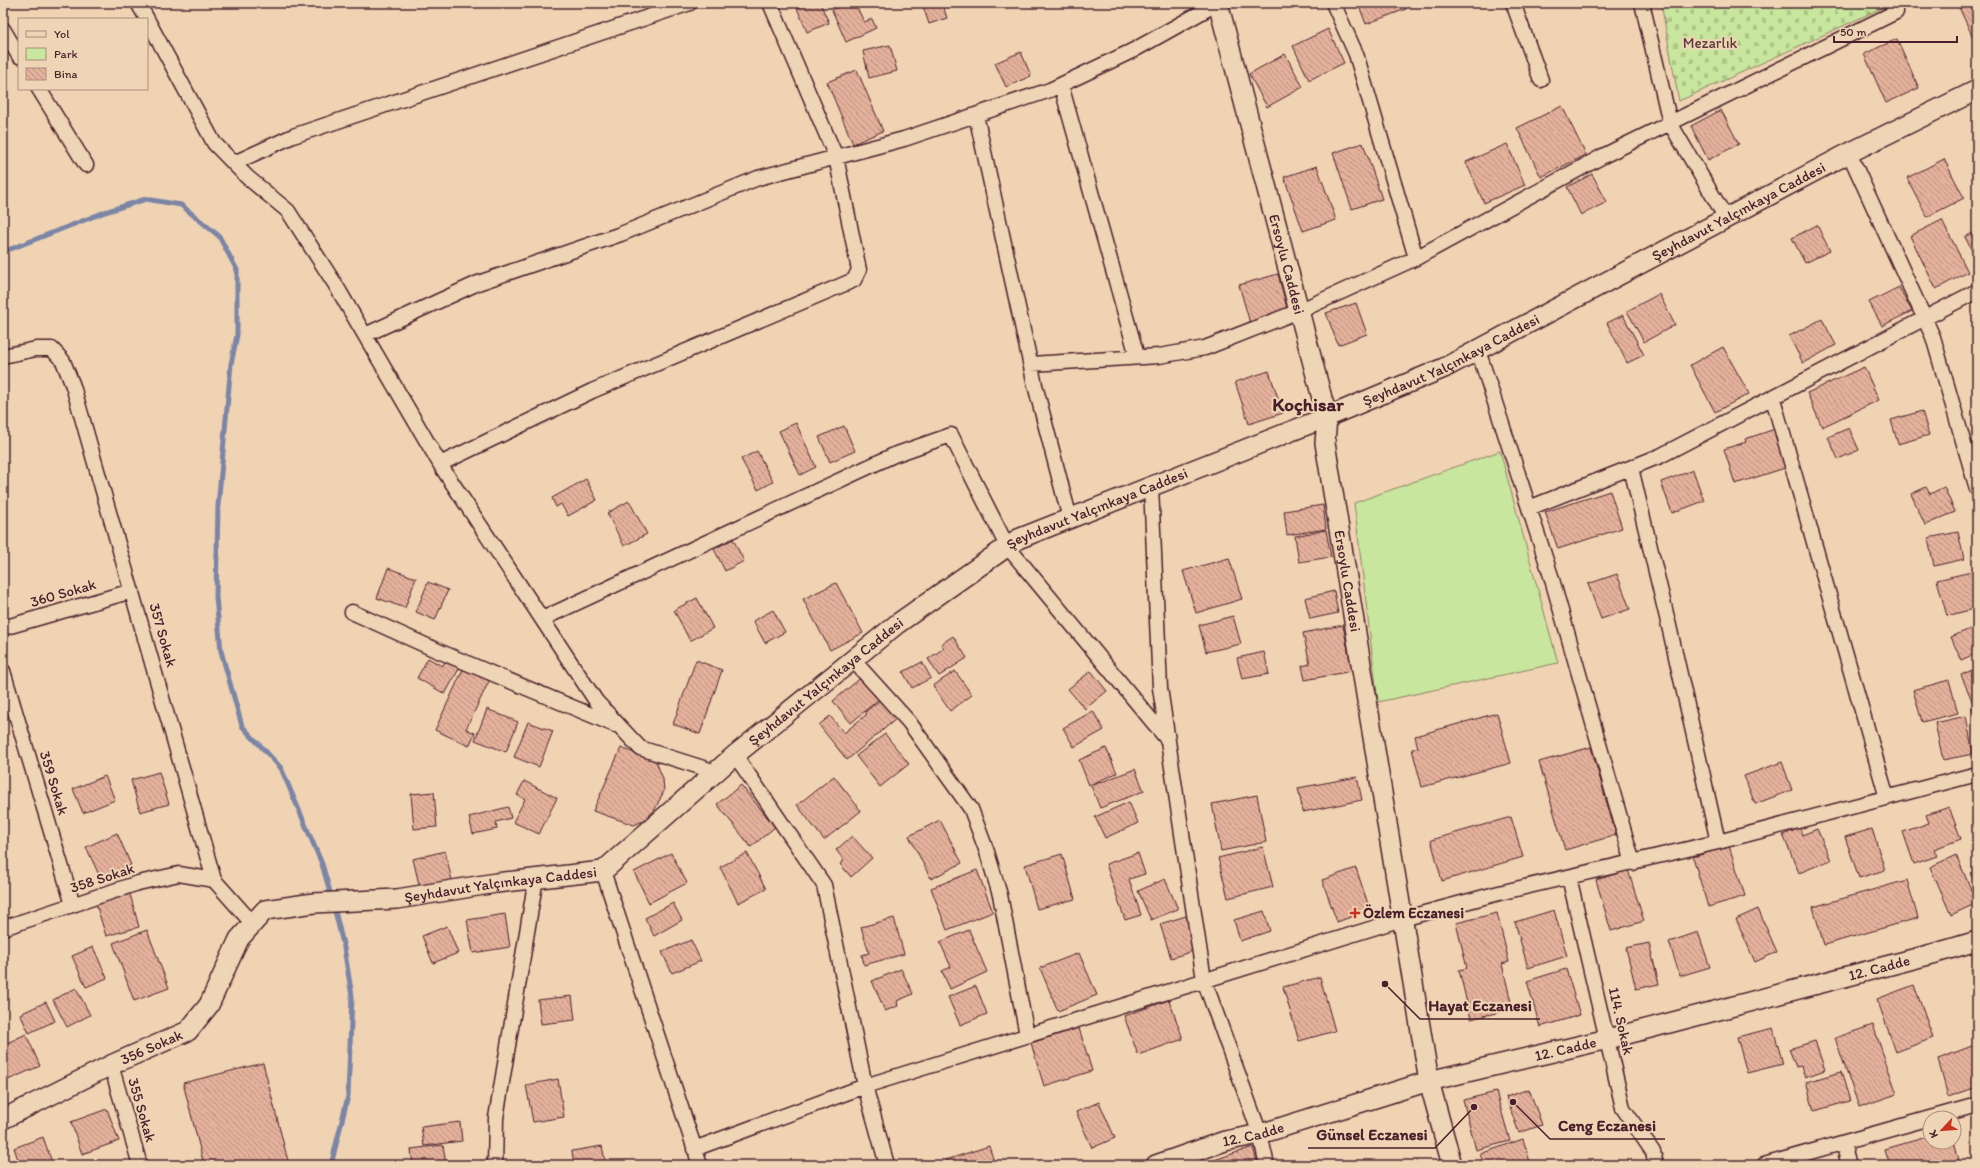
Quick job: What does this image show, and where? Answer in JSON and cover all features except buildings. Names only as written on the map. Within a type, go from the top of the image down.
[{"type":"street","points":[[234,163],[293,136],[690,3]]},
{"type":"street","points":[[440,464],[592,391],[854,280],[860,270],[836,157],[770,3]]},
{"type":"street","points":[[365,335],[478,283],[621,234],[758,178],[904,138],[976,115],[1061,85],[1134,50],[1218,3]]},
{"type":"street","name":"Ersoylu Caddesi","points":[[1218,3],[1327,417],[1325,443],[1429,1081],[1452,1165]]},
{"type":"street","points":[[1334,3],[1356,54],[1416,258]]},
{"type":"street","points":[[1513,3],[1541,80]]},
{"type":"street","points":[[1642,3],[1670,123],[1726,218]]},
{"type":"street","points":[[145,10],[214,143],[247,177],[288,211],[335,284],[440,464],[596,701],[640,748],[716,772]]},
{"type":"street","points":[[1031,364],[1137,356],[1159,356],[1206,348],[1299,311],[1416,258],[1603,156],[1896,12]]},
{"type":"street","points":[[3,29],[18,54]]},
{"type":"street","points":[[1061,85],[1137,356]]},
{"type":"street","points":[[40,90],[86,165]]},
{"type":"street","name":"Şeyhdavut Yalçınkaya Caddesi","points":[[252,924],[265,910],[314,903],[397,899],[496,883],[603,871],[735,755],[897,624],[1018,539],[1327,417],[1444,368],[1849,152],[1977,90]]},
{"type":"street","points":[[976,115],[1031,364],[1070,518]]},
{"type":"street","points":[[1849,152],[1933,338],[1977,489]]},
{"type":"street","points":[[1529,508],[1660,456],[1773,399],[1977,291]]},
{"type":"street","name":"357 Sokak","points":[[3,356],[36,349],[52,349],[63,361],[73,386],[214,880],[252,924]]},
{"type":"street","points":[[1478,350],[1551,576],[1633,863]]},
{"type":"street","points":[[1773,399],[1887,798]]},
{"type":"street","points":[[542,619],[894,455],[951,435],[1008,546],[1167,740]]},
{"type":"street","points":[[1631,468],[1669,626],[1718,842]]},
{"type":"street","points":[[1151,486],[1160,688],[1204,980],[1260,1134],[1267,1165]]},
{"type":"street","name":"360 Sokak","points":[[3,628],[132,590]]},
{"type":"street","points":[[352,612],[436,650],[621,727]]},
{"type":"street","points":[[853,660],[909,722],[971,808],[987,852],[1000,895],[1027,1035]]},
{"type":"street","name":"359 Sokak","points":[[3,671],[73,905]]},
{"type":"street","points":[[735,755],[824,885],[865,1086],[887,1165]]},
{"type":"street","points":[[694,1149],[865,1086],[1402,919],[1498,893],[1633,863],[1718,842],[1977,774]]},
{"type":"street","points":[[603,871],[700,1165]]},
{"type":"street","name":"358 Sokak","points":[[3,928],[138,883],[179,874],[214,880]]},
{"type":"street","name":"114. Sokak","points":[[1569,877],[1623,1108],[1653,1152],[1656,1165]]},
{"type":"street","points":[[496,1165],[496,1118],[536,878]]},
{"type":"street","name":"356 Sokak","points":[[3,1119],[111,1065],[188,1031],[209,1005],[239,939],[252,924]]},
{"type":"street","name":"12. Cadde","points":[[1156,1165],[1224,1141],[1260,1134],[1429,1081],[1608,1039],[1977,941]]},
{"type":"street","name":"355 Sokak","points":[[111,1065],[140,1165]]},
{"type":"street","points":[[1959,1110],[1977,1105]]},
{"type":"street","points":[[1764,1165],[1922,1120]]},
{"type":"street","points":[[1843,1143],[1849,1165]]},
{"type":"green space","name":"Mezarlık","points":[[1661,3],[1893,3],[1679,101]]},
{"type":"green space","points":[[1500,451],[1558,663],[1378,702],[1354,503]]},
{"type":"waterway","points":[[3,252],[105,212],[146,199],[181,205],[219,236],[237,270],[237,335],[231,364],[218,506],[216,597],[221,651],[242,726],[281,768],[322,864],[332,899]]},
{"type":"waterway","points":[[331,1165],[348,1096],[352,996],[344,948],[334,907]]},
{"type":"place","name":"Özlem Eczanesi","points":[[1355,913]]},
{"type":"place","name":"Hayat Eczanesi","points":[[1385,984]]},
{"type":"place","name":"Ceng Eczanesi","points":[[1513,1102]]},
{"type":"place","name":"Günsel Eczanesi","points":[[1474,1107]]},
{"type":"district","name":"Koçhisar","points":[[1308,404]]}]
